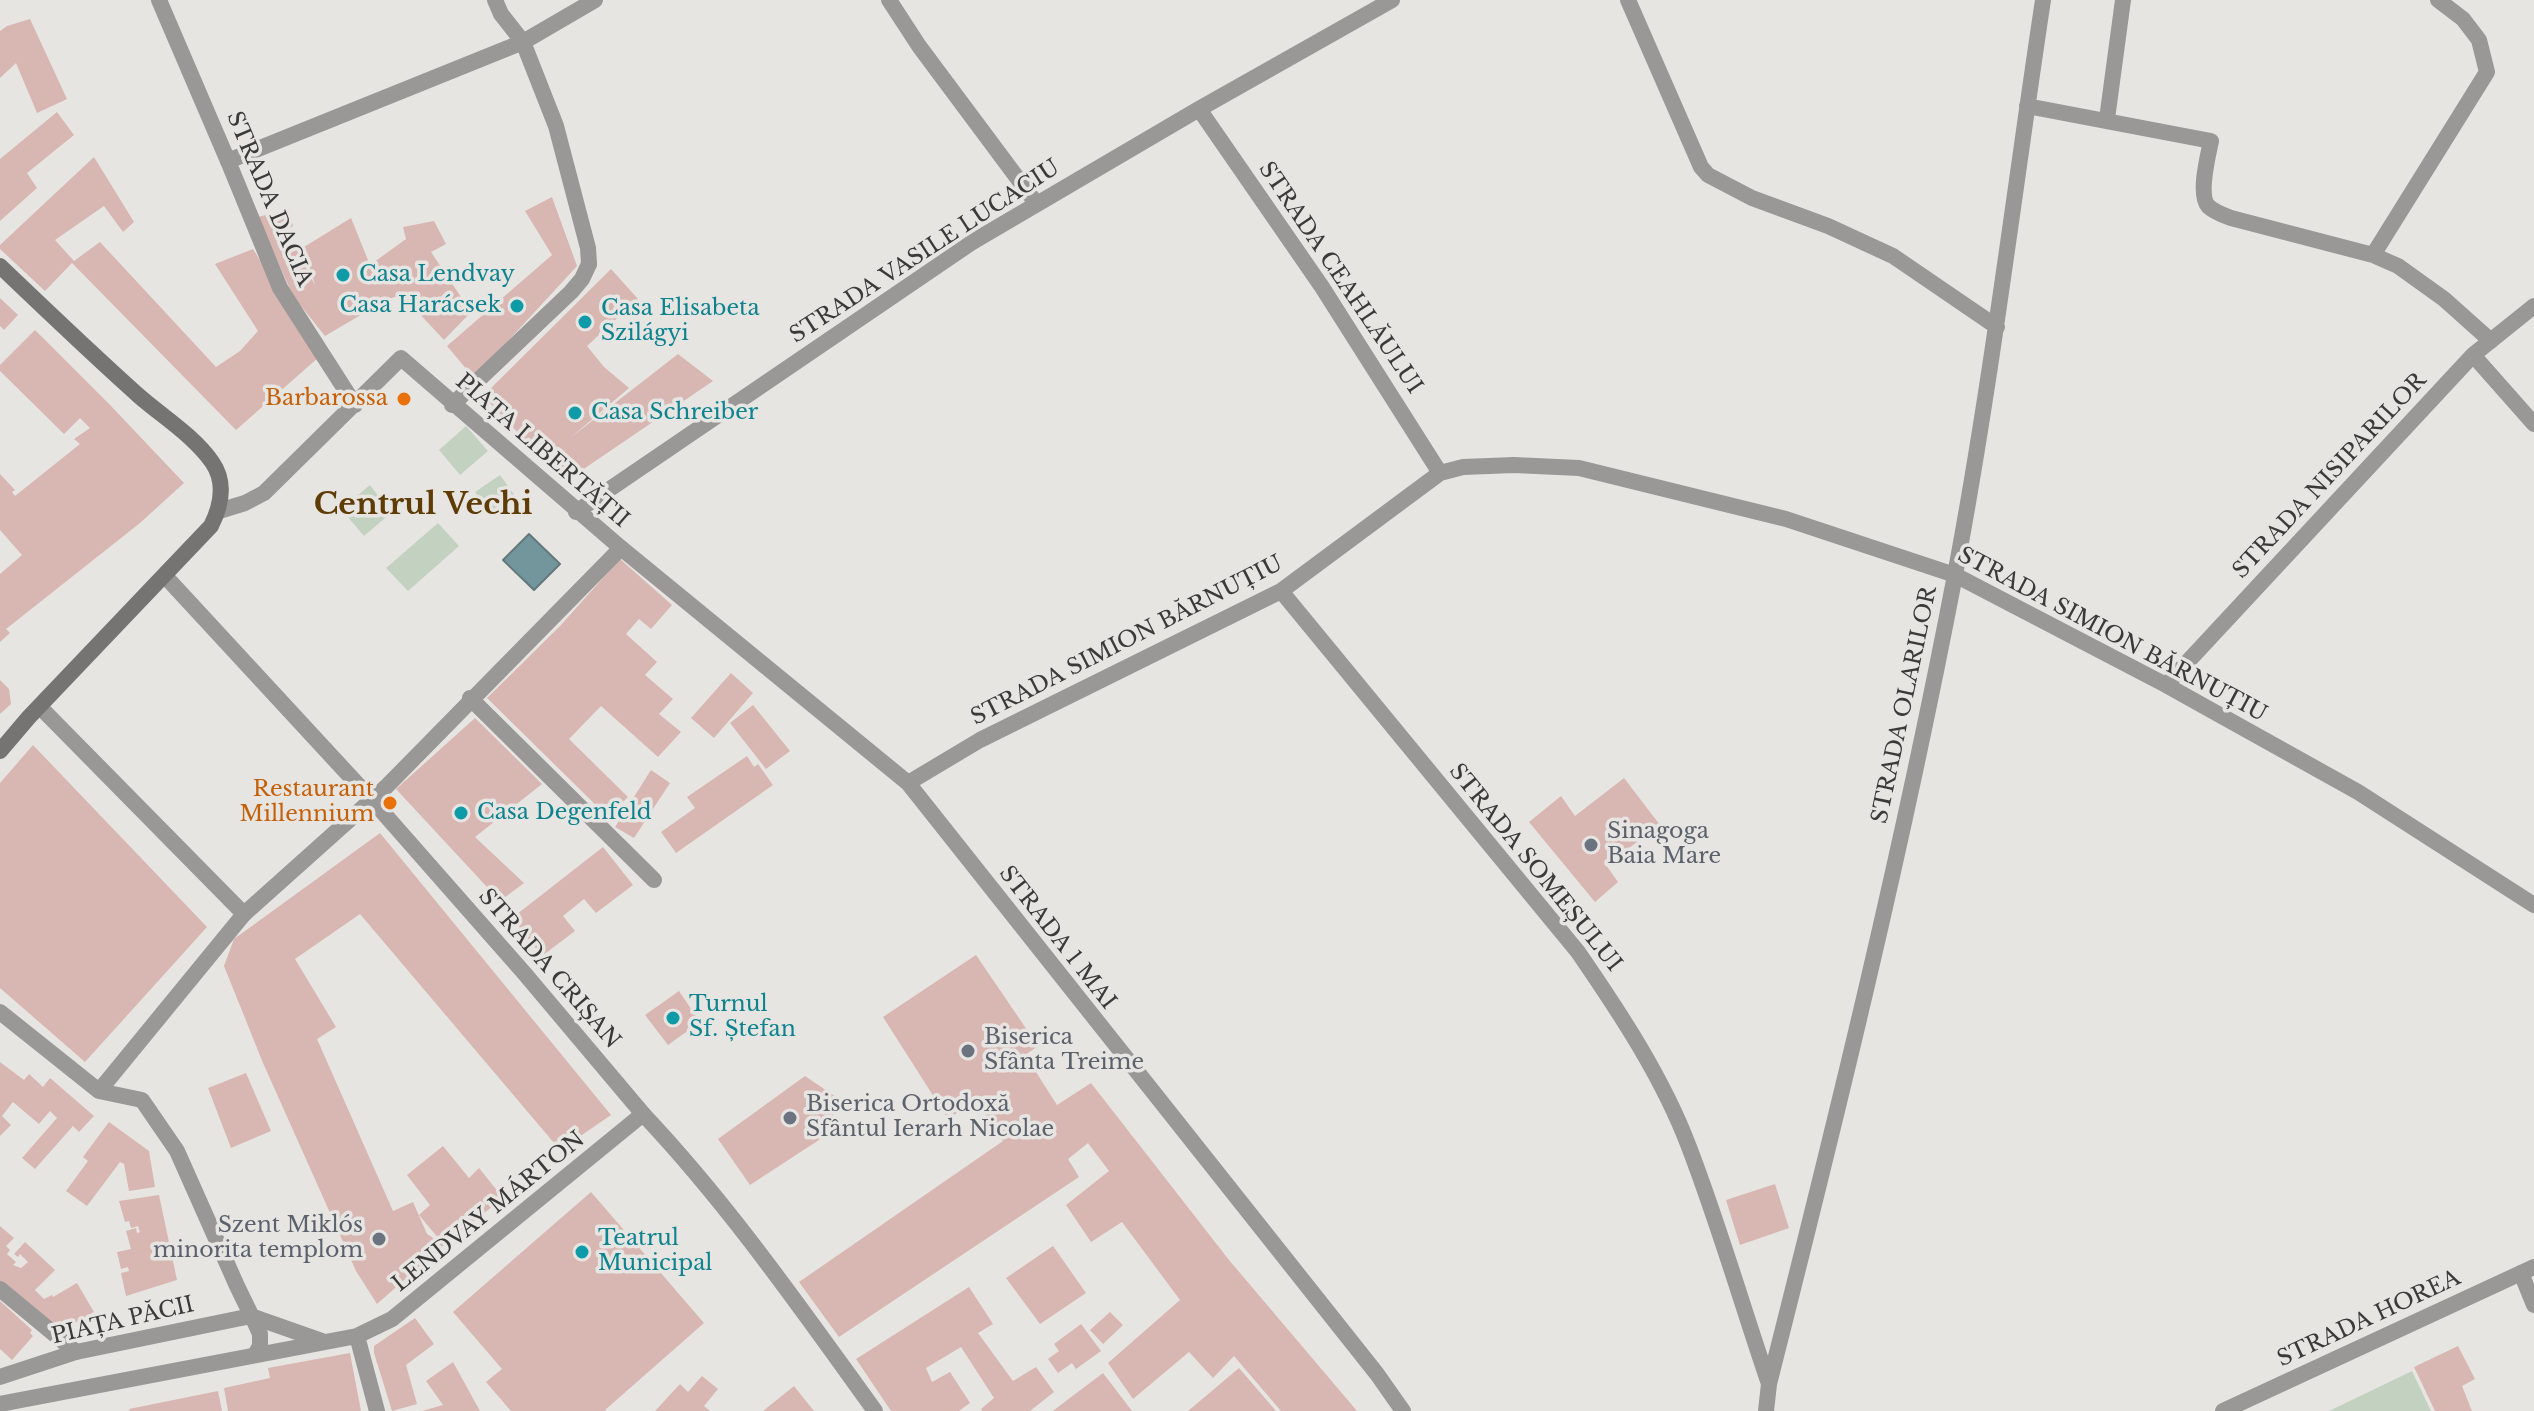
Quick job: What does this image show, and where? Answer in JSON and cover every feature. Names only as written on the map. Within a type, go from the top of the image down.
[{"type":"main road","points":[[0,266],[213,463],[222,486],[219,511],[211,526],[0,751]]},
{"type":"street","name":"STRADA DACIA","points":[[159,0],[280,288],[355,404]]},
{"type":"street","points":[[453,404],[571,292],[589,264],[588,248],[556,126],[523,42],[501,14],[495,0]]},
{"type":"street","points":[[228,161],[523,42],[595,0]]},
{"type":"street","points":[[889,0],[919,46],[1036,203]]},
{"type":"street","name":"STRADA VASILE LUCACIU","points":[[577,511],[974,241],[1392,0]]},
{"type":"street","points":[[1628,0],[1703,170],[1752,198],[1828,226],[1893,256],[1997,327]]},
{"type":"street","name":"STRADA OLARILOR","points":[[1766,1411],[1769,1384],[1899,845],[1955,575],[1997,327],[2043,0]]},
{"type":"street","points":[[2107,119],[2123,0]]},
{"type":"street","points":[[2373,255],[2487,72],[2479,40],[2463,19],[2438,0]]},
{"type":"street","points":[[2027,106],[2211,141],[2202,196],[2217,213],[2373,255],[2398,266],[2444,299],[2491,341]]},
{"type":"street","name":"STRADA CEAHLĂULUI","points":[[1199,109],[1322,287],[1440,473]]},
{"type":"street","name":"STRADA NISIPARILOR","points":[[2166,685],[2473,355],[2534,306]]},
{"type":"street","points":[[2473,355],[2534,424]]},
{"type":"street","name":"PIAȚA LIBERTĂȚII","points":[[99,1091],[244,914],[372,800],[621,548],[401,358],[264,493],[219,511]]},
{"type":"street","name":"STRADA SIMION BĂRNUȚIU","points":[[908,783],[980,740],[1281,591],[1440,473],[1475,466],[1579,468],[1786,519],[1955,575],[2166,685],[2358,792],[2534,905]]},
{"type":"street","name":"STRADA 1 MAI","points":[[621,548],[908,783],[1377,1374],[1403,1411]]},
{"type":"street","name":"STRADA CRIȘAN","points":[[165,576],[372,800],[672,1145],[788,1291],[875,1411]]},
{"type":"street","name":"STRADA SOMEȘULUI","points":[[1281,591],[1578,952],[1619,1012],[1689,1145],[1769,1384]]},
{"type":"street","points":[[472,699],[654,880]]},
{"type":"street","points":[[35,712],[244,914]]},
{"type":"street","points":[[0,1012],[99,1091],[142,1100],[161,1125],[177,1151],[260,1334],[260,1346],[255,1355]]},
{"type":"street","name":"LENDVAY MÁRTON","points":[[325,1342],[357,1336],[392,1319],[643,1114]]},
{"type":"street","points":[[2528,1270],[2534,1305]]},
{"type":"street","name":"STRADA HOREA","points":[[2223,1411],[2528,1270]]},
{"type":"street","points":[[0,1289],[76,1352]]},
{"type":"street","points":[[251,1316],[325,1342]]},
{"type":"street","name":"PIAȚA PĂCII","points":[[18,1401],[10,1393],[3,1375],[76,1352],[251,1316]]},
{"type":"street","points":[[357,1336],[377,1411]]},
{"type":"street","points":[[0,1404],[325,1342]]},
{"type":"green space","points":[[466,426],[488,451],[460,475],[439,450]]},
{"type":"green space","points":[[500,475],[518,500],[494,517],[475,492]]},
{"type":"green space","points":[[370,485],[391,513],[364,536],[341,509]]},
{"type":"green space","points":[[438,523],[459,546],[408,591],[386,568]]},
{"type":"green space","points":[[2412,1371],[2431,1411],[2329,1411]]},
{"type":"water","points":[[529,534],[560,564],[534,590],[503,560]]},
{"type":"building","points":[[30,19],[67,99],[37,113],[16,63],[0,78],[0,31]]},
{"type":"building","points":[[57,112],[74,135],[27,173],[37,188],[0,221],[0,159]]},
{"type":"building","points":[[94,157],[134,222],[123,232],[104,206],[55,240],[74,261],[100,242],[216,367],[240,351],[258,331],[215,264],[253,249],[319,357],[236,430],[72,263],[45,291],[0,249],[0,245]]},
{"type":"building","name":"Casa Harácsek","points":[[552,197],[577,266],[474,378],[447,346],[552,255],[525,211]]},
{"type":"building","points":[[289,209],[293,226],[286,230],[315,285],[304,247],[351,218],[370,265],[406,239],[403,227],[434,221],[446,244],[431,252],[471,312],[444,340],[402,295],[388,299],[325,336],[293,296],[258,217]]},
{"type":"building","points":[[611,269],[638,299],[587,346],[604,367],[629,388],[570,438],[678,354],[713,381],[566,481],[541,461],[483,396]]},
{"type":"building","points":[[0,298],[18,315],[4,330],[0,326]]},
{"type":"building","points":[[35,330],[184,483],[140,523],[6,629],[10,633],[0,642],[0,574],[22,555],[0,530],[0,474],[15,490],[12,492],[15,496],[80,444],[74,439],[90,428],[80,418],[64,434],[0,371],[0,365]]},
{"type":"building","points":[[620,559],[672,605],[651,629],[639,619],[626,634],[657,662],[645,675],[673,699],[659,714],[681,732],[658,757],[601,706],[569,739],[628,797],[608,817],[487,698],[560,626]]},
{"type":"building","points":[[731,673],[753,693],[714,738],[691,718]]},
{"type":"building","points":[[0,680],[9,689],[11,704],[0,714]]},
{"type":"building","points":[[753,705],[790,751],[766,769],[730,723]]},
{"type":"building","name":"Casa Degenfeld","points":[[475,718],[542,784],[475,837],[524,883],[500,901],[396,789]]},
{"type":"building","points":[[33,745],[207,927],[85,1062],[0,988],[0,783]]},
{"type":"building","points":[[747,756],[754,767],[758,764],[773,785],[676,853],[661,832],[695,808],[687,797]]},
{"type":"building","points":[[651,770],[670,783],[634,838],[615,827]]},
{"type":"building","name":"Sinagoga Baia Mare","points":[[1624,778],[1660,825],[1606,865],[1618,882],[1595,902],[1529,822],[1561,796],[1575,816]]},
{"type":"building","points":[[380,833],[611,1115],[560,1150],[360,914],[295,959],[336,1027],[317,1039],[393,1211],[413,1202],[427,1234],[444,1245],[377,1304],[356,1271],[263,1063],[224,966],[234,939]]},
{"type":"building","points":[[603,847],[633,885],[596,913],[584,899],[563,916],[575,931],[542,956],[512,918]]},
{"type":"building","points":[[976,955],[1038,1046],[1025,1055],[1057,1105],[1091,1083],[1229,1260],[1357,1411],[1281,1411],[1234,1356],[1213,1378],[1189,1352],[1133,1399],[1108,1363],[1180,1300],[1122,1222],[1091,1242],[1066,1205],[1109,1171],[1088,1143],[1068,1159],[1079,1177],[839,1337],[799,1282],[1003,1141],[976,1100],[948,1119],[883,1017]]},
{"type":"building","name":"Turnul Sf. Ștefan","points":[[679,991],[700,1022],[668,1045],[645,1015]]},
{"type":"building","points":[[0,1062],[24,1080],[29,1074],[43,1087],[50,1078],[94,1116],[79,1132],[73,1126],[35,1169],[22,1158],[57,1118],[50,1111],[39,1124],[13,1102],[2,1116],[11,1125],[0,1136]]},
{"type":"building","points":[[246,1073],[271,1131],[231,1148],[208,1088]]},
{"type":"building","name":"Biserica Ortodoxă Sfântul Ierarh Nicolae","points":[[805,1076],[839,1099],[825,1136],[750,1185],[718,1139]]},
{"type":"building","points":[[109,1122],[149,1151],[155,1187],[129,1191],[124,1164],[120,1162],[87,1206],[66,1191],[88,1161],[83,1157]]},
{"type":"building","points":[[443,1146],[469,1178],[479,1168],[503,1198],[444,1245],[419,1215],[430,1205],[407,1175]]},
{"type":"building","points":[[1775,1184],[1789,1228],[1740,1245],[1726,1200]]},
{"type":"building","name":"Teatrul Municipal","points":[[591,1192],[704,1323],[606,1411],[511,1411],[486,1382],[502,1369],[453,1312]]},
{"type":"building","points":[[159,1195],[177,1280],[126,1296],[121,1273],[129,1271],[128,1267],[121,1269],[117,1252],[131,1249],[126,1231],[136,1228],[137,1233],[140,1232],[138,1226],[131,1228],[129,1221],[125,1222],[119,1201]]},
{"type":"building","points":[[0,1226],[14,1238],[6,1246],[10,1250],[7,1254],[16,1262],[13,1265],[21,1268],[28,1262],[20,1254],[18,1257],[14,1254],[25,1242],[55,1270],[35,1290],[44,1299],[77,1283],[94,1312],[60,1332],[0,1284]]},
{"type":"building","points":[[1053,1246],[1086,1293],[1040,1324],[1006,1278]]},
{"type":"building","points":[[969,1287],[993,1324],[978,1333],[1013,1381],[1036,1367],[1054,1392],[1030,1411],[982,1411],[994,1398],[961,1347],[926,1368],[932,1382],[950,1372],[970,1403],[959,1411],[891,1411],[856,1359]]},
{"type":"building","points":[[0,1301],[32,1330],[30,1333],[33,1336],[12,1360],[0,1349]]},
{"type":"building","points":[[1110,1312],[1123,1325],[1103,1344],[1090,1330]]},
{"type":"building","points":[[415,1318],[434,1344],[406,1365],[417,1404],[392,1411],[374,1346]]},
{"type":"building","points":[[1081,1324],[1101,1351],[1076,1369],[1072,1363],[1058,1373],[1048,1359],[1059,1351],[1054,1344]]},
{"type":"building","points":[[2458,1346],[2475,1379],[2462,1386],[2472,1411],[2435,1411],[2414,1367]]},
{"type":"building","points":[[350,1353],[361,1411],[228,1411],[224,1388],[270,1378],[268,1368]]},
{"type":"building","points":[[453,1362],[480,1411],[422,1411],[443,1405],[426,1381]]},
{"type":"building","points":[[1239,1368],[1276,1411],[1188,1411]]},
{"type":"building","points":[[1103,1373],[1132,1411],[1053,1411],[1058,1407]]},
{"type":"building","points":[[702,1376],[718,1389],[704,1406],[710,1411],[655,1411],[680,1384],[688,1392]]},
{"type":"building","points":[[794,1386],[814,1411],[763,1411]]},
{"type":"building","points":[[218,1391],[222,1411],[129,1409]]},
{"type":"place","name":"Casa Lendvay","points":[[343,275]]},
{"type":"place","name":"Casa Harácsek","points":[[517,306]]},
{"type":"place","name":"Casa Elisabeta Szilágyi","points":[[585,322]]},
{"type":"place","name":"Barbarossa","points":[[404,399]]},
{"type":"place","name":"Casa Schreiber","points":[[575,413]]},
{"type":"place","name":"Restaurant Millennium","points":[[390,803]]},
{"type":"place","name":"Casa Degenfeld","points":[[461,813]]},
{"type":"place","name":"Sinagoga Baia Mare","points":[[1591,845]]},
{"type":"place","name":"Turnul Sf. Ștefan","points":[[673,1018]]},
{"type":"place","name":"Biserica Sfânta Treime","points":[[968,1051]]},
{"type":"place","name":"Biserica Ortodoxă Sfântul Ierarh Nicolae","points":[[790,1118]]},
{"type":"place","name":"Szent Miklós minorita templom","points":[[379,1239]]},
{"type":"place","name":"Teatrul Municipal","points":[[582,1252]]},
{"type":"district","name":"Centrul Vechi","points":[[423,506]]}]
